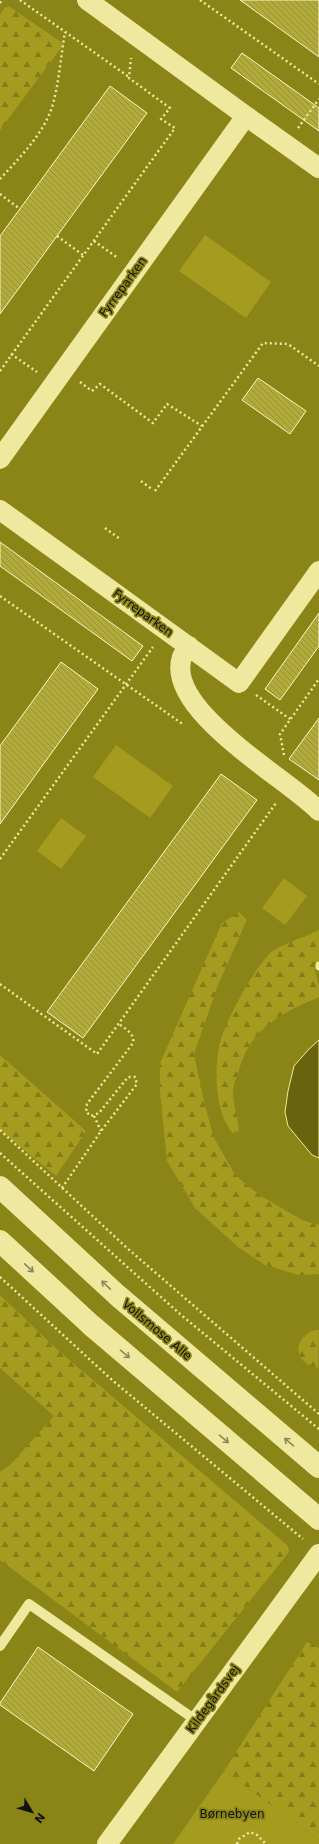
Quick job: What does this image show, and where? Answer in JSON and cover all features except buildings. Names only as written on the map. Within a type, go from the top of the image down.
[{"type":"street","points":[[87,0],[319,168]]},
{"type":"street","name":"Fyrreparken","points":[[0,459],[246,116]]},
{"type":"street","name":"Fyrreparken","points":[[0,510],[239,683],[319,571]]},
{"type":"street","points":[[189,646],[182,656],[182,679],[198,710],[214,728],[289,785],[319,811]]},
{"type":"street","name":"Vollsmose Alle","points":[[0,1187],[117,1295],[319,1467]]},
{"type":"street","points":[[0,1241],[91,1325],[319,1519]]},
{"type":"street","name":"Kildegårdsvej","points":[[107,1844],[197,1721],[313,1549]]},
{"type":"lane","points":[[0,1646],[29,1604],[197,1721]]},
{"type":"path","points":[[0,371],[175,128],[161,119],[170,108],[20,0]]},
{"type":"path","points":[[200,0],[319,84]]},
{"type":"path","points":[[0,179],[27,148],[43,125],[53,104],[65,32]]},
{"type":"path","points":[[129,78],[133,33]]},
{"type":"path","points":[[286,144],[319,99]]},
{"type":"path","points":[[0,194],[20,209]]},
{"type":"path","points":[[57,236],[83,255]]},
{"type":"path","points":[[94,241],[116,257]]},
{"type":"path","points":[[141,481],[154,491],[263,343],[288,344],[319,366]]},
{"type":"path","points":[[12,354],[35,371]]},
{"type":"path","points":[[64,370],[92,391],[100,384],[153,423],[167,404],[202,426]]},
{"type":"path","points":[[105,528],[120,539]]},
{"type":"path","points":[[0,596],[189,729]]},
{"type":"path","points":[[0,859],[151,650]]},
{"type":"path","points":[[280,734],[319,679]]},
{"type":"path","points":[[260,698],[290,719]]},
{"type":"path","points":[[0,984],[97,1054],[289,785]]},
{"type":"path","points":[[62,1188],[100,1131],[137,1084],[135,1077],[128,1077],[99,1113],[94,1116],[90,1116],[86,1112],[87,1104],[133,1043],[134,1039],[132,1034],[119,1024]]},
{"type":"path","points":[[94,1116],[100,1131]]},
{"type":"path","points":[[0,1130],[210,1321],[319,1414]]},
{"type":"path","points":[[0,1153],[180,1314],[319,1429]]},
{"type":"path","points":[[0,1276],[112,1380],[313,1549]]},
{"type":"path","points":[[237,1844],[239,1839],[250,1832],[257,1835],[266,1844]]},
{"type":"green space","points":[[7,5],[64,44],[0,130],[0,14]]},
{"type":"green space","points":[[205,235],[271,282],[246,318],[179,271]]},
{"type":"green space","points":[[116,745],[173,786],[150,818],[93,777]]},
{"type":"green space","points":[[61,818],[86,836],[61,869],[37,851]]},
{"type":"green space","points":[[284,878],[307,896],[285,925],[262,908]]},
{"type":"green space","points":[[239,912],[247,920],[218,985],[194,1054],[203,1097],[213,1136],[235,1175],[261,1196],[302,1220],[319,1225],[319,1274],[299,1275],[265,1265],[238,1247],[195,1208],[167,1161],[160,1093],[160,1063],[222,923]]},
{"type":"green space","points":[[319,930],[319,962],[313,962],[319,986],[319,997],[280,1016],[269,1024],[251,1043],[244,1055],[234,1086],[234,1100],[239,1128],[238,1132],[232,1133],[226,1124],[222,1112],[216,1072],[219,1047],[226,1026],[236,1004],[249,982],[269,954],[272,951]]},
{"type":"green space","points":[[0,1055],[86,1131],[56,1176],[0,1130]]},
{"type":"green space","points":[[0,1295],[60,1352],[288,1546],[289,1552],[177,1692],[0,1560],[0,1472],[11,1464],[54,1416],[0,1368]]},
{"type":"green space","points":[[315,1330],[319,1330],[318,1368],[310,1366],[304,1362],[298,1350],[302,1339],[307,1334]]},
{"type":"green space","points":[[307,1642],[319,1648],[319,1840],[224,1771]]},
{"type":"green space","name":"Børnebyen","points":[[224,1771],[319,1840],[319,1844],[173,1844]]},
{"type":"shaded area","points":[[319,1040],[319,1158],[312,1155],[288,1126],[285,1112],[294,1066]]}]
